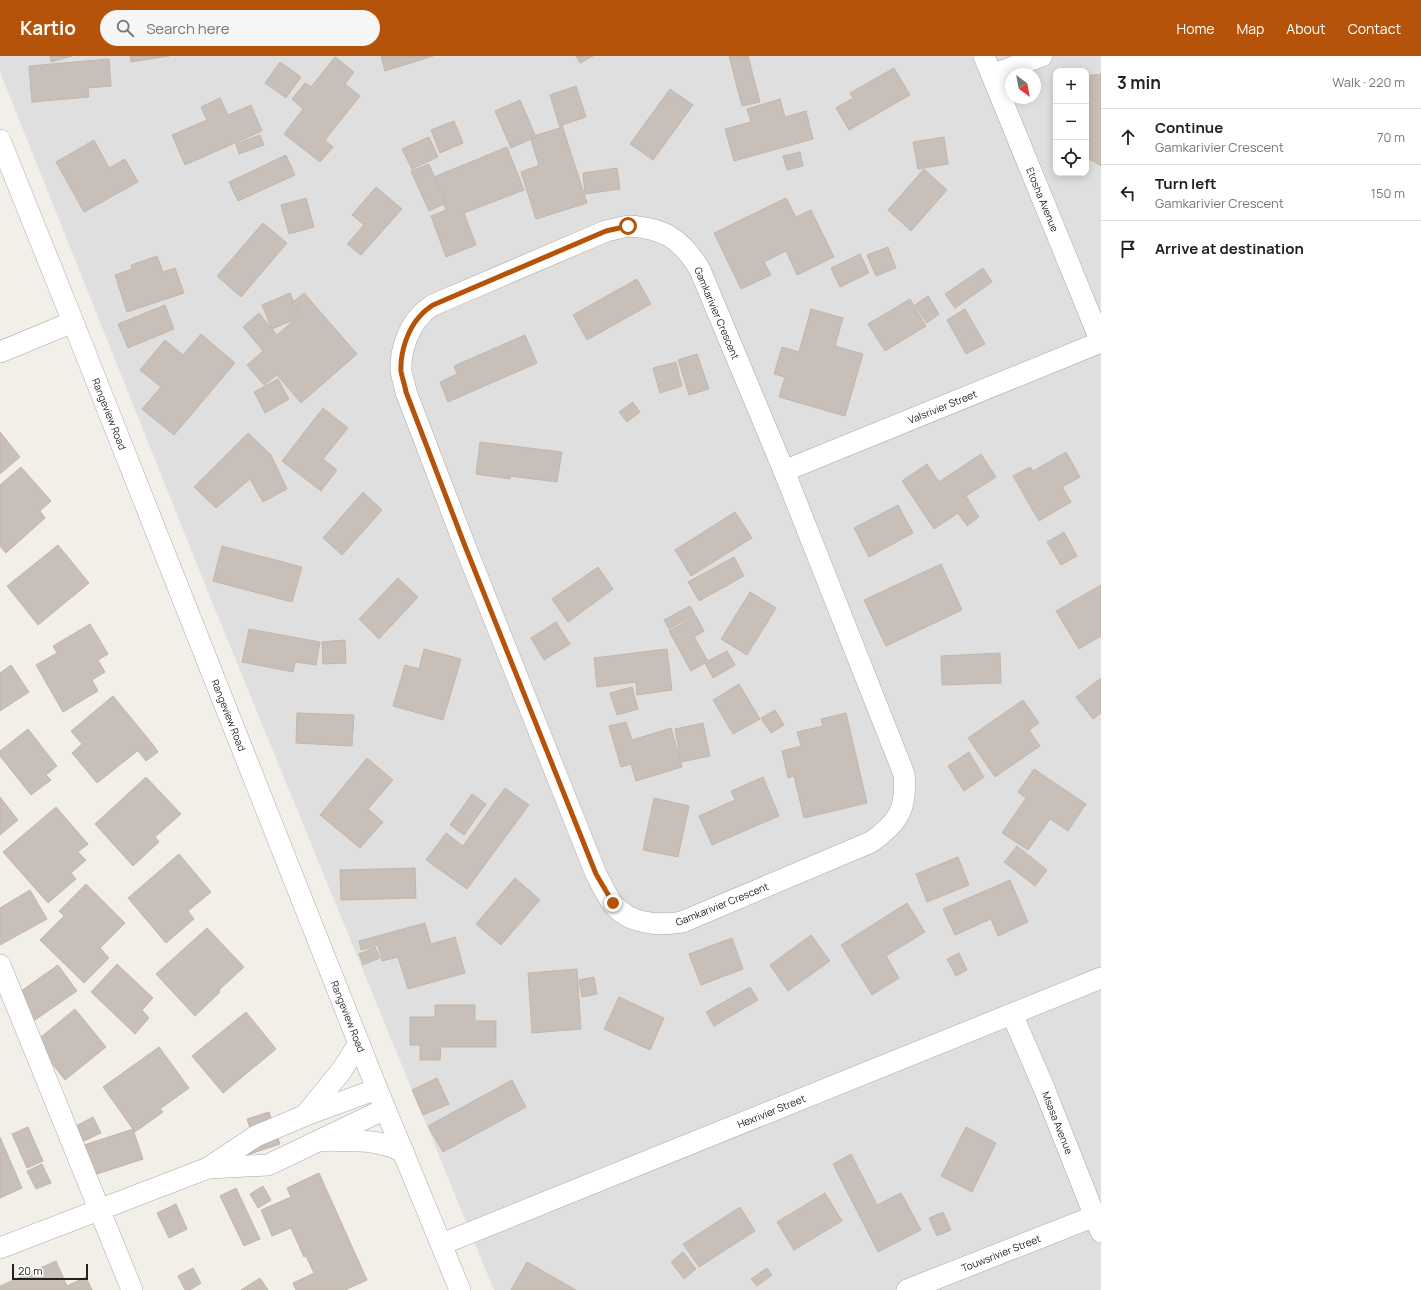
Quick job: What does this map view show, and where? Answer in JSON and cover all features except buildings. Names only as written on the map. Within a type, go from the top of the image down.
[{"type":"street","name":"Etosha Avenue","points":[[984,56],[1101,342]]},
{"type":"street","points":[[992,75],[1042,56]]},
{"type":"street","name":"Rangeview Road","points":[[0,140],[377,1089],[460,1290]]},
{"type":"street","name":"Gamkarivier Crescent","points":[[628,226],[644,227],[659,231],[677,241],[691,254],[700,270],[784,471],[904,774],[905,789],[902,809],[889,828],[870,842],[809,869],[682,922],[653,924],[637,920],[625,915],[613,903],[596,874],[465,546],[406,392],[401,373],[401,362],[407,337],[412,326],[421,315],[433,305],[606,231],[628,226]]},
{"type":"street","points":[[0,352],[73,322]]},
{"type":"street","name":"Valsrivier Street","points":[[784,471],[1101,342]]},
{"type":"street","points":[[0,965],[132,1290]]},
{"type":"street","name":"Hexrivier Street","points":[[442,1244],[1101,978]]},
{"type":"street","name":"Msasa Avenue","points":[[1012,1014],[1044,1088],[1098,1224]]},
{"type":"street","points":[[306,1115],[342,1070],[359,1043]]},
{"type":"street","points":[[0,1248],[100,1211],[208,1168],[256,1136],[306,1115],[377,1089]]},
{"type":"street","points":[[208,1168],[268,1165],[385,1109]]},
{"type":"street","points":[[306,1115],[319,1141]]},
{"type":"street","points":[[319,1141],[368,1142],[395,1147],[404,1153]]},
{"type":"street","name":"Touwsrivier Street","points":[[908,1290],[1098,1224]]},
{"type":"shaded area","points":[[0,56],[1101,56],[1101,1290],[494,1290],[212,602],[0,72]]},
{"type":"route","points":[[613,903],[596,874],[465,546],[406,392],[401,373],[401,362],[407,337],[412,326],[421,315],[433,305],[606,231],[628,226]]}]
